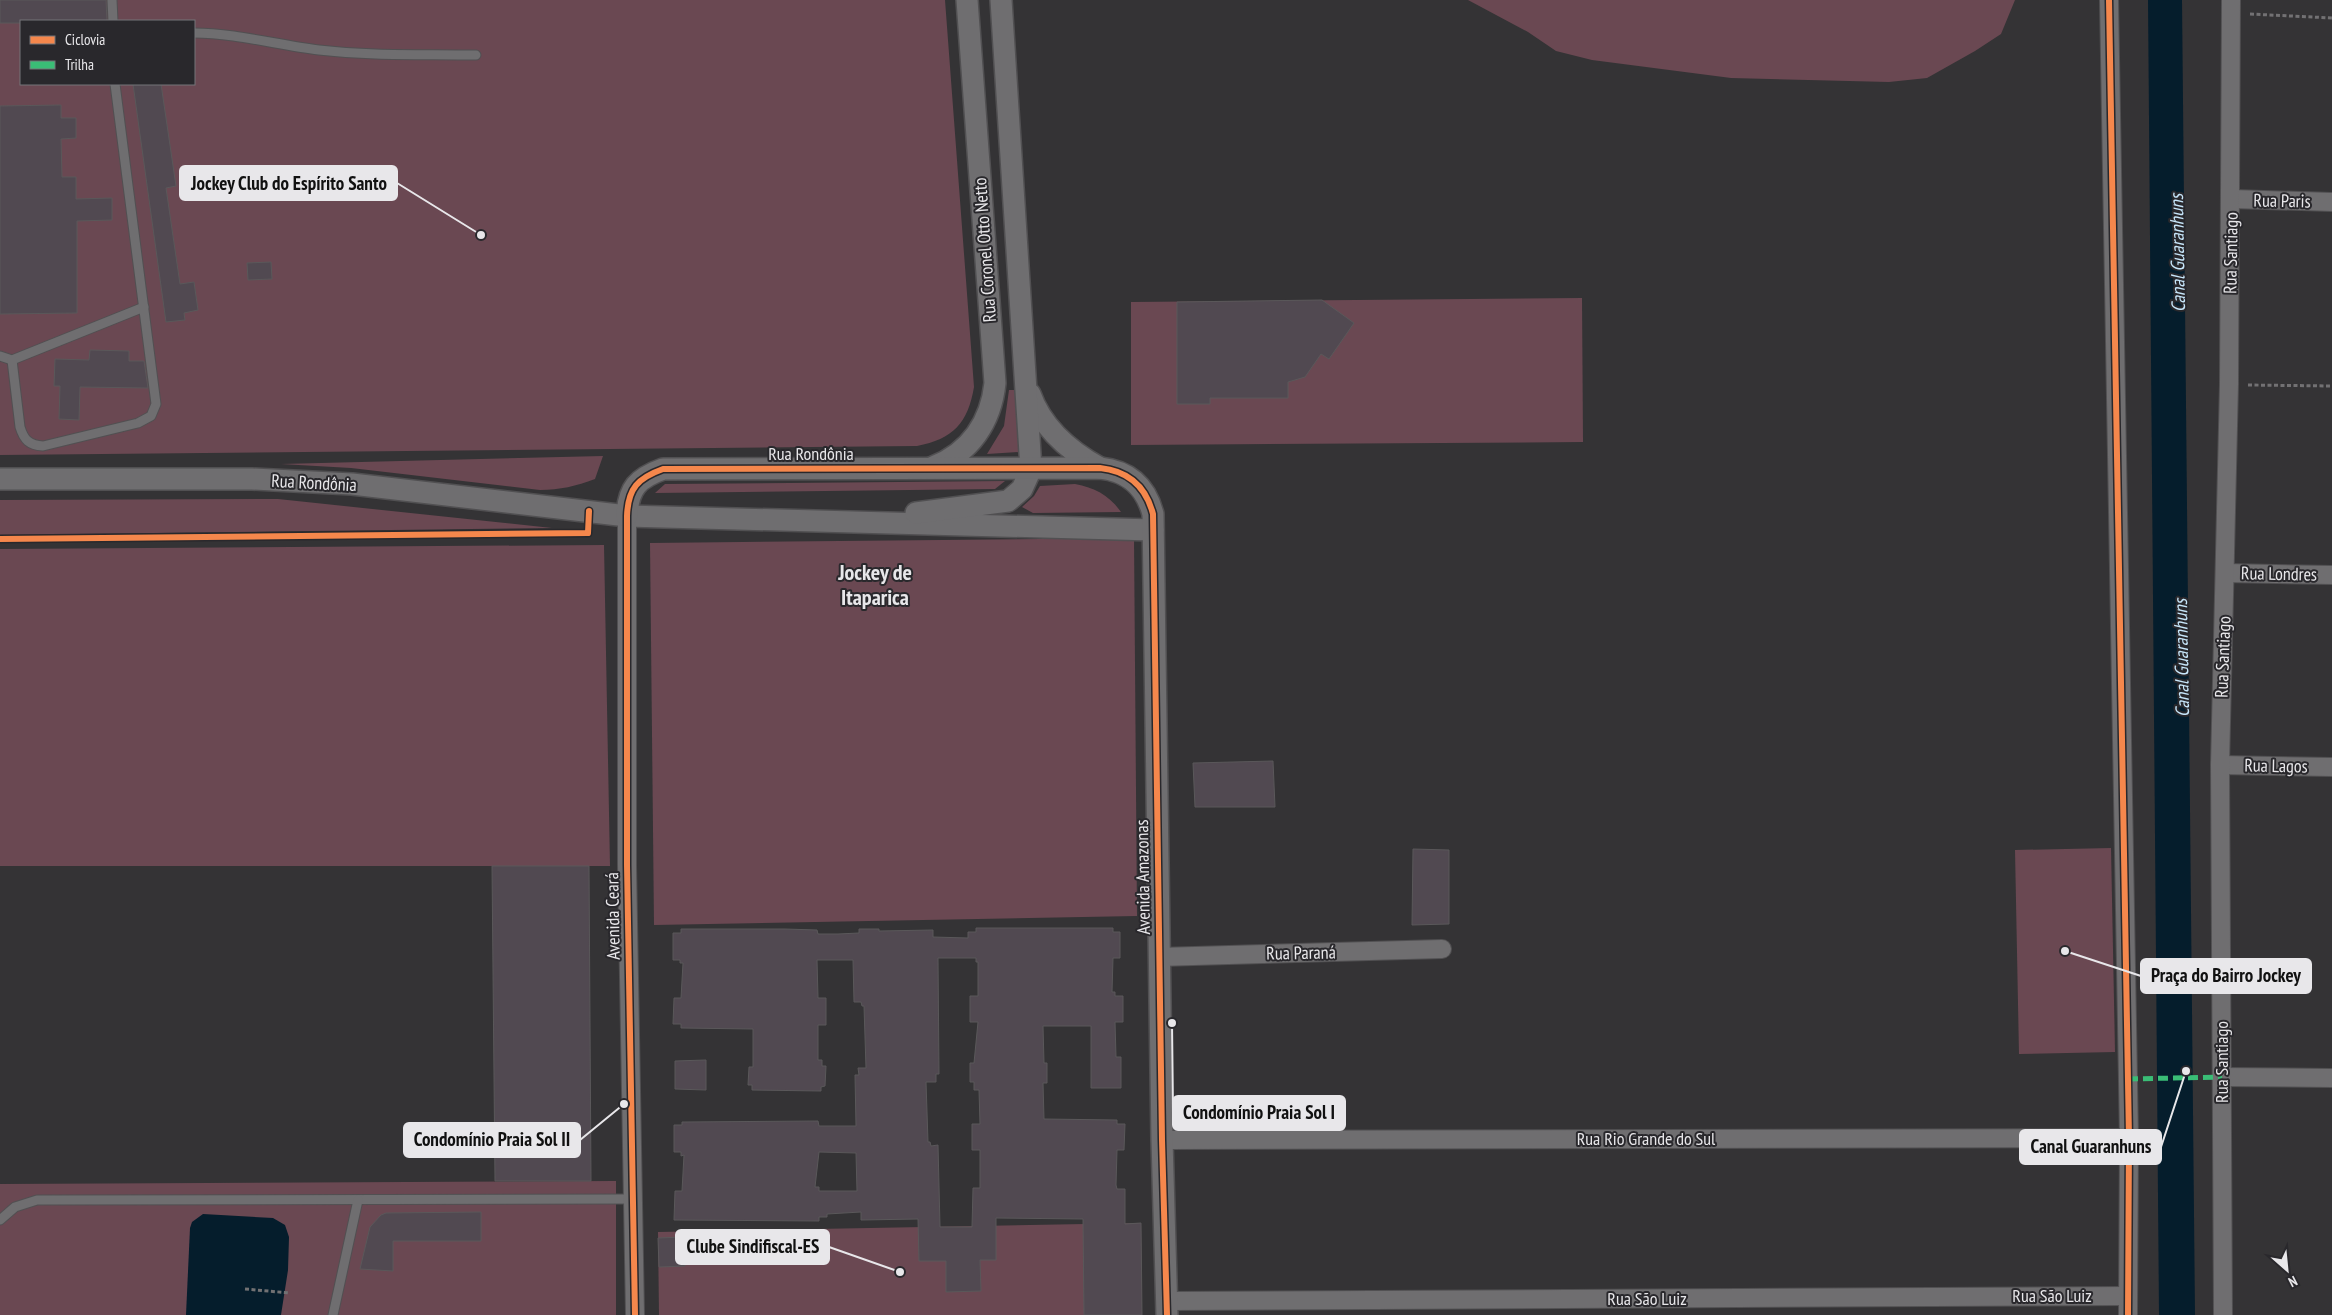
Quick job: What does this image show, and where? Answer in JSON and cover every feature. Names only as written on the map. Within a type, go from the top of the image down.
[{"type":"street","name":"Rua Coronel Otto Netto","points":[[927,469],[956,455],[979,432],[990,409],[995,383],[967,0]]},
{"type":"street","name":"Rua Coronel Otto Netto","points":[[1001,0],[1031,468]]},
{"type":"street","points":[[2109,0],[2129,1138],[2128,1315]]},
{"type":"street","name":"Rua Santiago","points":[[2223,1315],[2220,765],[2226,573],[2232,199],[2231,6]]},
{"type":"street","name":"Rua Paris","points":[[2232,199],[2332,202]]},
{"type":"street","points":[[1025,382],[1032,400],[1054,433],[1067,447],[1100,468]]},
{"type":"street","points":[[839,522],[999,504],[1016,496],[1022,489],[1031,468]]},
{"type":"street","name":"Rua Rondônia","points":[[627,516],[627,504],[631,491],[646,475],[663,469],[1100,468]]},
{"type":"street","name":"Avenida Amazonas","points":[[1100,468],[1122,473],[1139,485],[1150,504],[1153,514],[1162,1140],[1167,1308]]},
{"type":"street","name":"Rua Rondônia","points":[[0,479],[252,480],[352,484],[627,516],[1153,530]]},
{"type":"street","name":"Avenida Ceará","points":[[627,516],[627,865],[635,1315]]},
{"type":"street","name":"Rua Londres","points":[[2226,573],[2332,575]]},
{"type":"street","name":"Rua Lagos","points":[[2220,765],[2332,767]]},
{"type":"street","name":"Rua Paraná","points":[[1159,957],[1442,949]]},
{"type":"street","points":[[2222,1077],[2332,1078]]},
{"type":"street","name":"Rua Rio Grande do Sul","points":[[1162,1140],[2129,1138]]},
{"type":"street","name":"Rua São Luiz","points":[[1167,1308],[2127,1296]]},
{"type":"lane","points":[[112,0],[113,20]]},
{"type":"lane","points":[[195,34],[222,34],[318,50],[476,55]]},
{"type":"lane","points":[[12,360],[20,427],[23,437],[32,445],[43,446],[138,424],[151,416],[156,404],[115,85]]},
{"type":"lane","points":[[0,356],[12,360],[144,307]]},
{"type":"lane","points":[[0,1220],[15,1207],[37,1200],[633,1199]]},
{"type":"lane","points":[[333,1315],[358,1200]]},
{"type":"path","points":[[2231,6],[2332,18]]},
{"type":"path","points":[[2229,384],[2332,386]]},
{"type":"path","points":[[245,1289],[290,1294]]},
{"type":"shaded area","points":[[0,0],[945,0],[974,387],[968,410],[957,427],[940,439],[917,446],[0,455]]},
{"type":"shaded area","points":[[1468,0],[2015,0],[2001,34],[1975,51],[1927,78],[1889,82],[1731,78],[1592,60],[1556,51],[1528,32]]},
{"type":"shaded area","points":[[1582,298],[1583,442],[1131,445],[1131,302]]},
{"type":"shaded area","points":[[1009,390],[1016,390],[1020,452],[987,454],[1004,426]]},
{"type":"shaded area","points":[[603,456],[595,479],[568,487],[540,490],[351,468],[281,464]]},
{"type":"shaded area","points":[[1005,481],[995,489],[655,493],[665,484]]},
{"type":"shaded area","points":[[1075,484],[1101,493],[1112,501],[1121,512],[1033,513],[1022,507],[1034,496],[1040,486]]},
{"type":"shaded area","points":[[278,499],[552,528],[0,535],[0,500]]},
{"type":"shaded area","points":[[1134,538],[1137,916],[654,925],[650,543]]},
{"type":"shaded area","points":[[604,545],[610,866],[0,866],[0,549]]},
{"type":"shaded area","points":[[2111,848],[2115,1052],[2019,1054],[2015,850]]},
{"type":"shaded area","points":[[616,1181],[616,1315],[0,1315],[0,1184]]},
{"type":"shaded area","points":[[1141,1223],[1142,1315],[659,1315],[658,1232]]},
{"type":"water","points":[[2148,0],[2182,0],[2195,1315],[2159,1315]]},
{"type":"water","points":[[203,1214],[273,1218],[285,1225],[289,1237],[288,1270],[281,1315],[186,1315],[190,1228],[192,1222]]},
{"type":"building","points":[[0,0],[106,0],[107,20],[20,20],[20,23],[0,23]]},
{"type":"building","points":[[133,85],[161,85],[176,186],[166,188],[180,284],[194,282],[198,310],[184,313],[185,320],[166,322]]},
{"type":"building","points":[[61,105],[61,118],[76,118],[76,138],[61,139],[62,177],[76,177],[76,199],[112,198],[112,220],[77,221],[77,313],[0,314],[0,106]]},
{"type":"building","points":[[271,262],[272,279],[248,280],[247,263]]},
{"type":"building","points":[[1322,300],[1354,323],[1329,359],[1321,354],[1305,377],[1288,382],[1288,398],[1210,398],[1210,404],[1177,404],[1177,302]]},
{"type":"building","points":[[90,350],[129,351],[129,361],[144,361],[148,388],[80,387],[79,420],[59,419],[60,386],[54,386],[55,359],[89,360]]},
{"type":"building","points":[[1273,761],[1275,807],[1195,807],[1193,763]]},
{"type":"building","points":[[1413,849],[1449,850],[1449,924],[1412,925]]},
{"type":"building","points":[[492,866],[589,866],[591,1181],[495,1181]]},
{"type":"building","points":[[976,928],[1113,928],[1113,932],[1120,932],[1120,958],[1113,958],[1112,992],[1115,992],[1115,996],[1123,996],[1123,1022],[1115,1022],[1116,1057],[1121,1057],[1121,1088],[1091,1088],[1091,1026],[1043,1026],[1044,1063],[1047,1063],[1047,1083],[1043,1083],[1044,1119],[1117,1120],[1117,1124],[1125,1124],[1124,1150],[1117,1150],[1116,1185],[1117,1189],[1125,1189],[1125,1224],[1141,1223],[1142,1315],[1084,1315],[1083,1219],[996,1218],[996,1260],[980,1260],[981,1291],[946,1292],[946,1261],[919,1261],[918,1219],[861,1220],[861,1212],[827,1214],[827,1217],[819,1217],[819,1221],[674,1220],[675,1191],[682,1191],[684,1155],[681,1156],[681,1152],[674,1152],[674,1125],[682,1125],[682,1122],[818,1121],[819,1126],[856,1126],[855,1075],[859,1075],[858,1068],[866,1068],[864,1006],[862,1006],[861,1002],[854,1002],[853,960],[817,960],[818,998],[826,998],[826,1025],[818,1025],[818,1060],[822,1060],[822,1066],[826,1066],[825,1086],[821,1087],[821,1091],[752,1090],[752,1085],[748,1085],[749,1067],[753,1067],[753,1029],[681,1028],[681,1024],[673,1024],[674,998],[681,998],[683,963],[680,963],[680,960],[673,960],[673,933],[681,933],[681,929],[785,929],[817,930],[818,934],[838,934],[859,933],[859,929],[879,929],[879,931],[933,930],[933,937],[968,938],[968,932],[976,932]],"holes":[[[938,958],[976,958],[976,962],[978,962],[978,996],[970,996],[970,1022],[978,1022],[974,1063],[970,1063],[970,1082],[974,1082],[974,1090],[979,1090],[980,1124],[972,1124],[972,1150],[980,1150],[980,1188],[973,1188],[972,1227],[940,1227],[938,1145],[931,1146],[930,1142],[928,1142],[926,1082],[936,1082],[936,1074],[939,1074]],[[819,1152],[856,1153],[857,1191],[819,1191],[819,1187],[815,1187]]]},
{"type":"building","points":[[706,1060],[706,1090],[675,1089],[675,1061]]},
{"type":"building","points":[[481,1212],[481,1241],[393,1241],[393,1271],[360,1269],[370,1227],[381,1215],[386,1213]]},
{"type":"building","points":[[684,1237],[685,1266],[659,1267],[658,1238]]},
{"type":"marked path","points":[[2128,1079],[2222,1077]]},
{"type":"cycle path","points":[[2109,0],[2129,1138],[2128,1315]]},
{"type":"cycle path","points":[[635,1315],[627,865],[627,516],[632,491],[641,480],[663,469],[1100,468],[1120,473],[1135,482],[1146,496],[1153,514],[1162,1140],[1167,1315]]},
{"type":"cycle path","points":[[0,539],[588,533],[589,511]]},
{"type":"place","name":"Jockey Club do Espírito Santo","points":[[481,235]]},
{"type":"place","name":"Praça do Bairro Jockey","points":[[2065,951]]},
{"type":"place","name":"Condomínio Praia Sol I","points":[[1172,1023]]},
{"type":"place","name":"Canal Guaranhuns","points":[[2186,1071]]},
{"type":"place","name":"Condomínio Praia Sol II","points":[[624,1104]]},
{"type":"place","name":"Clube Sindifiscal-ES","points":[[900,1272]]},
{"type":"district","name":"Jockey de Itaparica","points":[[875,584]]}]
